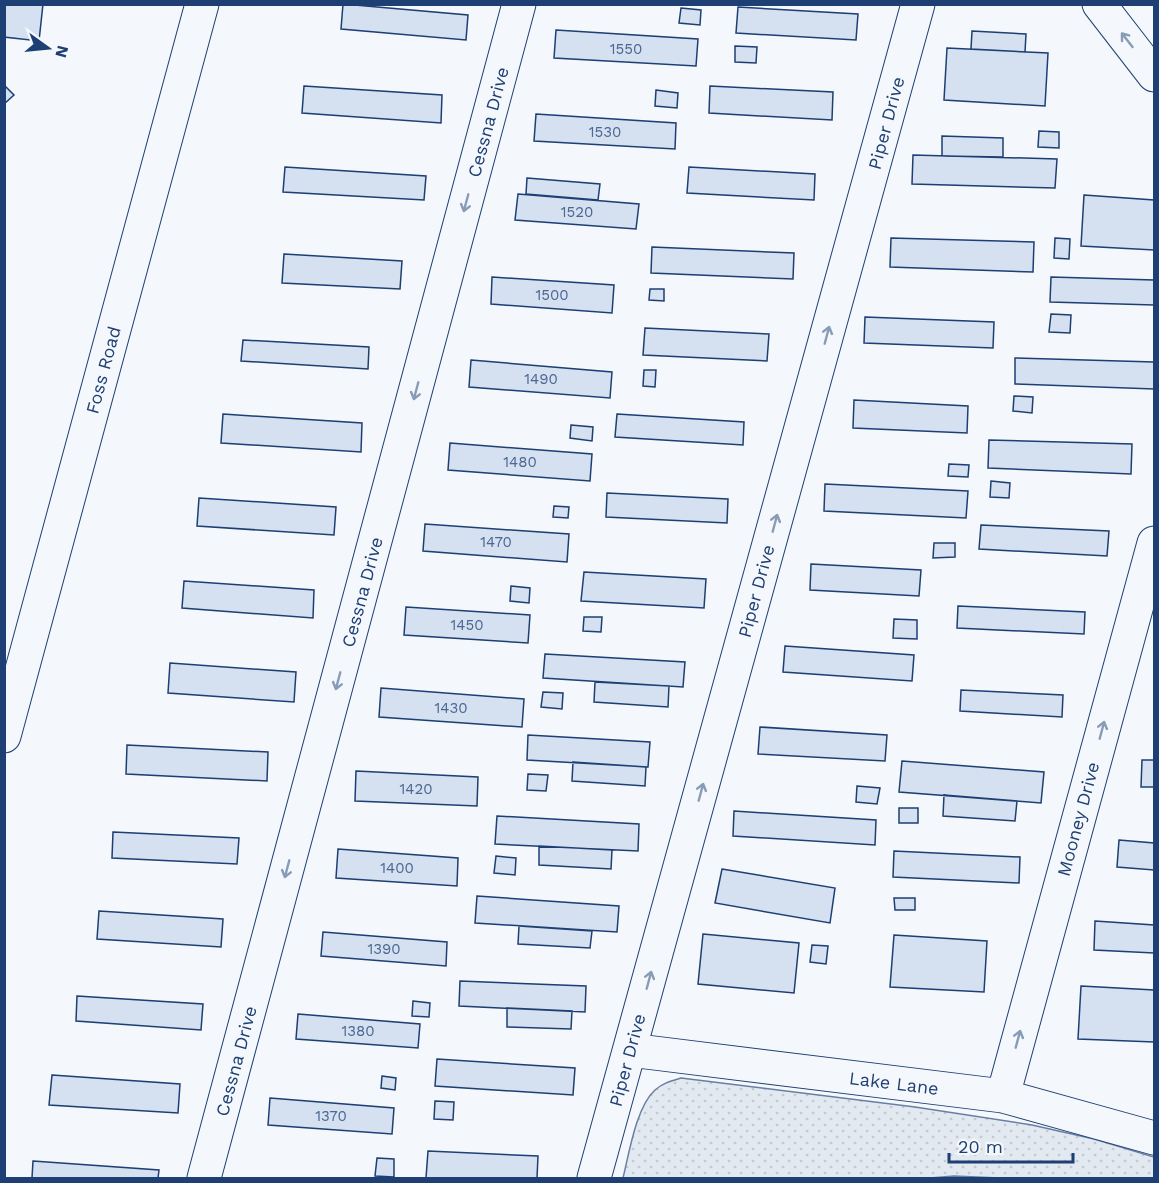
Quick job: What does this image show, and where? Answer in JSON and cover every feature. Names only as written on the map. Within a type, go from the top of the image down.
[{"type":"street","name":"Foss Road","points":[[4,736],[202,4]]},
{"type":"street","name":"Cessna Drive","points":[[204,1179],[519,4]]},
{"type":"street","name":"Piper Drive","points":[[594,1179],[918,4]]},
{"type":"street","points":[[1099,4],[1155,75]]},
{"type":"street","name":"Mooney Drive","points":[[1003,1096],[1155,543]]},
{"type":"street","name":"Lake Lane","points":[[630,1050],[1003,1096],[1155,1138]]},
{"type":"shaded area","points":[[681,1078],[915,1107],[1032,1125],[1094,1139],[1154,1157],[1154,1178],[954,1176],[930,1178],[623,1178],[634,1131],[648,1098],[667,1082]]},
{"type":"building","points":[[4,4],[43,4],[39,41],[4,37]]},
{"type":"building","points":[[343,4],[468,15],[466,40],[341,29]]},
{"type":"building","points":[[738,7],[858,14],[856,40],[736,33]]},
{"type":"building","points":[[681,8],[701,10],[700,25],[679,23]]},
{"type":"building","points":[[556,30],[698,39],[696,66],[554,58]]},
{"type":"building","points":[[972,31],[1026,34],[1025,52],[971,49]]},
{"type":"building","points":[[735,46],[757,47],[756,63],[735,62]]},
{"type":"building","points":[[947,48],[1048,53],[1045,106],[944,100]]},
{"type":"building","points":[[4,85],[14,95],[4,104]]},
{"type":"building","points":[[304,86],[442,95],[441,123],[302,113]]},
{"type":"building","points":[[710,86],[833,92],[832,120],[709,113]]},
{"type":"building","points":[[656,90],[678,93],[677,108],[655,106]]},
{"type":"building","points":[[536,114],[676,123],[675,149],[534,141]]},
{"type":"building","points":[[1039,131],[1059,132],[1059,148],[1038,147]]},
{"type":"building","points":[[942,136],[1003,138],[1003,157],[942,156]]},
{"type":"building","points":[[913,155],[1057,159],[1055,188],[912,184]]},
{"type":"building","points":[[285,167],[426,176],[424,200],[283,192]]},
{"type":"building","points":[[689,167],[815,174],[814,200],[687,193]]},
{"type":"building","points":[[527,178],[600,184],[598,200],[526,194]]},
{"type":"building","points":[[518,194],[639,204],[636,229],[515,220]]},
{"type":"building","points":[[1084,195],[1154,200],[1154,250],[1081,246]]},
{"type":"building","points":[[891,238],[1034,242],[1033,272],[890,267]]},
{"type":"building","points":[[1055,238],[1070,239],[1069,259],[1054,258]]},
{"type":"building","points":[[652,247],[794,253],[793,279],[651,273]]},
{"type":"building","points":[[284,254],[402,261],[400,289],[282,283]]},
{"type":"building","points":[[492,277],[614,285],[612,313],[491,304]]},
{"type":"building","points":[[1051,277],[1154,280],[1154,305],[1050,302]]},
{"type":"building","points":[[650,289],[664,289],[664,301],[649,300]]},
{"type":"building","points":[[1051,314],[1071,315],[1070,333],[1049,332]]},
{"type":"building","points":[[865,317],[994,322],[993,348],[864,343]]},
{"type":"building","points":[[645,328],[769,334],[767,361],[643,355]]},
{"type":"building","points":[[243,340],[369,347],[368,369],[241,361]]},
{"type":"building","points":[[1015,358],[1154,362],[1154,389],[1015,384]]},
{"type":"building","points":[[471,360],[612,372],[610,398],[469,387]]},
{"type":"building","points":[[644,370],[656,370],[655,387],[643,386]]},
{"type":"building","points":[[1014,396],[1033,397],[1032,413],[1013,411]]},
{"type":"building","points":[[854,400],[968,406],[967,433],[853,428]]},
{"type":"building","points":[[223,414],[362,423],[361,452],[221,443]]},
{"type":"building","points":[[617,414],[744,422],[743,445],[615,437]]},
{"type":"building","points":[[571,425],[593,427],[592,441],[570,438]]},
{"type":"building","points":[[989,440],[1132,444],[1131,474],[988,468]]},
{"type":"building","points":[[450,443],[592,454],[590,481],[448,470]]},
{"type":"building","points":[[949,464],[969,465],[968,477],[948,476]]},
{"type":"building","points":[[991,481],[1010,483],[1009,498],[990,497]]},
{"type":"building","points":[[825,484],[968,491],[966,518],[824,511]]},
{"type":"building","points":[[607,493],[728,499],[727,523],[606,517]]},
{"type":"building","points":[[199,498],[336,507],[334,535],[197,526]]},
{"type":"building","points":[[554,506],[569,507],[568,518],[553,517]]},
{"type":"building","points":[[425,524],[569,534],[567,562],[423,551]]},
{"type":"building","points":[[981,525],[1109,531],[1107,556],[979,549]]},
{"type":"building","points":[[934,543],[955,543],[955,557],[933,558]]},
{"type":"building","points":[[811,564],[921,570],[919,596],[810,590]]},
{"type":"building","points":[[584,572],[706,579],[704,608],[581,601]]},
{"type":"building","points":[[184,581],[314,590],[313,618],[182,608]]},
{"type":"building","points":[[511,586],[530,588],[529,603],[510,601]]},
{"type":"building","points":[[958,606],[1085,612],[1084,634],[957,628]]},
{"type":"building","points":[[406,607],[530,615],[528,643],[404,635]]},
{"type":"building","points":[[584,617],[602,617],[601,632],[583,631]]},
{"type":"building","points":[[894,619],[917,620],[917,639],[893,638]]},
{"type":"building","points":[[785,646],[914,655],[912,681],[783,672]]},
{"type":"building","points":[[545,654],[685,662],[683,687],[543,678]]},
{"type":"building","points":[[170,663],[296,672],[294,702],[168,693]]},
{"type":"building","points":[[595,682],[669,686],[668,707],[594,702]]},
{"type":"building","points":[[381,688],[524,699],[522,727],[379,717]]},
{"type":"building","points":[[961,690],[1063,695],[1062,717],[960,711]]},
{"type":"building","points":[[543,692],[563,693],[562,709],[541,707]]},
{"type":"building","points":[[760,727],[887,735],[885,761],[758,754]]},
{"type":"building","points":[[528,735],[650,742],[648,767],[527,760]]},
{"type":"building","points":[[127,745],[268,752],[267,781],[126,774]]},
{"type":"building","points":[[1142,760],[1154,760],[1154,787],[1141,787]]},
{"type":"building","points":[[902,761],[1044,772],[1041,803],[899,792]]},
{"type":"building","points":[[573,762],[646,767],[645,786],[572,781]]},
{"type":"building","points":[[356,771],[478,777],[477,806],[355,801]]},
{"type":"building","points":[[528,774],[548,775],[546,791],[527,790]]},
{"type":"building","points":[[857,786],[880,788],[877,804],[856,802]]},
{"type":"building","points":[[944,795],[1017,801],[1015,821],[943,816]]},
{"type":"building","points":[[899,808],[918,808],[918,823],[899,823]]},
{"type":"building","points":[[734,811],[876,820],[875,845],[733,836]]},
{"type":"building","points":[[497,816],[639,824],[638,851],[495,844]]},
{"type":"building","points":[[113,832],[239,838],[237,864],[112,858]]},
{"type":"building","points":[[1119,840],[1154,843],[1154,870],[1117,867]]},
{"type":"building","points":[[539,846],[612,850],[611,869],[539,865]]},
{"type":"building","points":[[338,849],[458,858],[457,886],[336,878]]},
{"type":"building","points":[[894,851],[1020,857],[1019,883],[893,877]]},
{"type":"building","points":[[496,856],[516,858],[515,875],[494,873]]},
{"type":"building","points":[[722,869],[835,888],[830,923],[715,903]]},
{"type":"building","points":[[477,896],[619,906],[617,932],[475,923]]},
{"type":"building","points":[[894,898],[915,898],[915,910],[895,910]]},
{"type":"building","points":[[99,911],[223,919],[221,947],[97,939]]},
{"type":"building","points":[[1095,921],[1154,925],[1154,953],[1094,950]]},
{"type":"building","points":[[519,926],[592,931],[590,948],[518,944]]},
{"type":"building","points":[[323,932],[447,942],[446,966],[321,956]]},
{"type":"building","points":[[703,934],[799,943],[794,993],[698,984]]},
{"type":"building","points":[[894,935],[987,941],[984,992],[890,987]]},
{"type":"building","points":[[812,945],[828,946],[826,964],[810,962]]},
{"type":"building","points":[[460,981],[586,986],[585,1012],[459,1006]]},
{"type":"building","points":[[1081,986],[1154,990],[1154,1042],[1078,1039]]},
{"type":"building","points":[[77,996],[203,1004],[201,1030],[76,1021]]},
{"type":"building","points":[[413,1001],[430,1003],[429,1017],[412,1016]]},
{"type":"building","points":[[507,1008],[572,1011],[571,1029],[507,1027]]},
{"type":"building","points":[[298,1014],[420,1024],[418,1048],[296,1039]]},
{"type":"building","points":[[437,1059],[575,1068],[573,1095],[435,1086]]},
{"type":"building","points":[[52,1075],[180,1084],[178,1113],[49,1105]]},
{"type":"building","points":[[382,1076],[396,1078],[395,1090],[381,1088]]},
{"type":"building","points":[[270,1098],[394,1108],[392,1134],[268,1125]]},
{"type":"building","points":[[435,1101],[454,1102],[453,1120],[434,1119]]},
{"type":"building","points":[[428,1151],[538,1156],[537,1178],[426,1178]]},
{"type":"building","points":[[377,1158],[394,1159],[394,1177],[375,1176]]},
{"type":"building","points":[[33,1161],[159,1170],[158,1178],[32,1178]]}]
